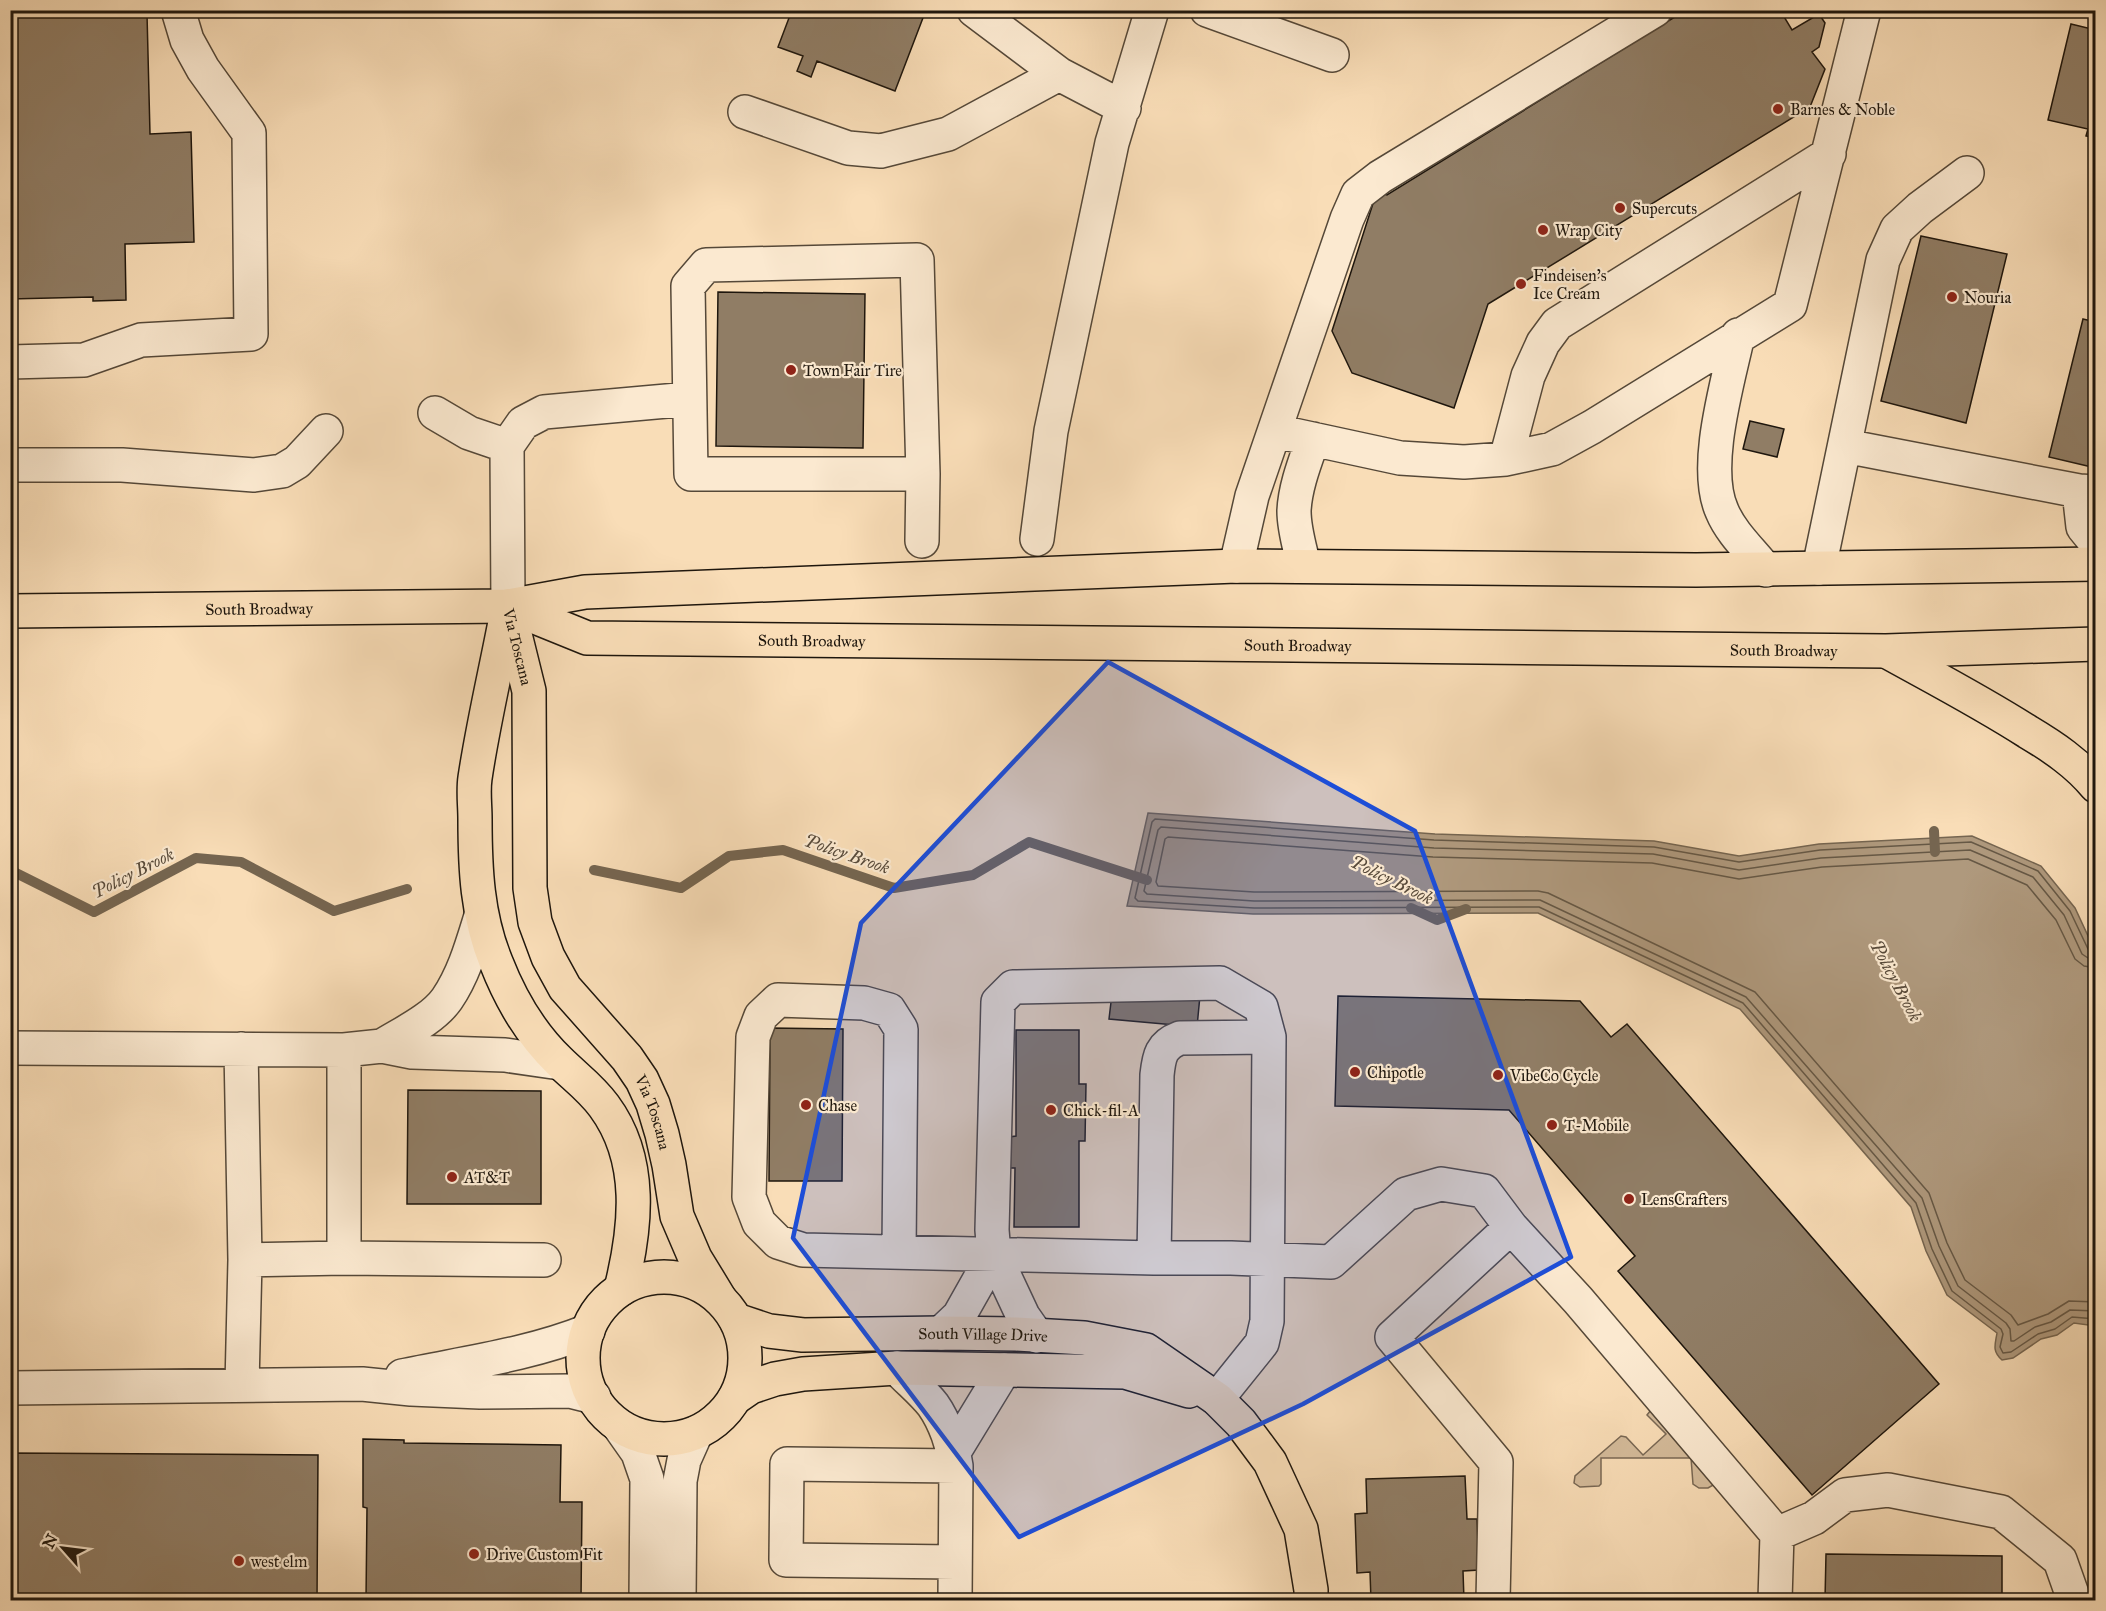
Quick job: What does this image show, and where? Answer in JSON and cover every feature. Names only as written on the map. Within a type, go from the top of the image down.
[{"type":"main road","name":"South Broadway","points":[[10,611],[508,606],[585,592],[1236,566],[1766,570],[2096,564]]},
{"type":"main road","name":"South Broadway","points":[[508,606],[587,638],[1886,651],[2096,644]]},
{"type":"main road","name":"Via Toscana","points":[[508,606],[475,780],[475,863],[481,916],[496,962],[518,1008],[542,1043],[604,1105],[619,1129],[629,1155],[633,1188],[633,1220],[621,1289]]},
{"type":"main road","name":"Via Toscana","points":[[508,606],[529,691],[530,888],[535,922],[548,957],[565,988],[627,1058],[642,1080],[653,1104],[662,1134],[677,1216],[695,1258],[728,1309]]},
{"type":"main road","points":[[1886,651],[2037,737],[2077,765],[2096,786]]},
{"type":"main road","points":[[735,1398],[744,1372],[745,1345],[728,1309],[698,1284],[672,1277],[645,1279],[621,1289],[601,1307],[588,1331],[583,1357],[587,1384],[600,1407],[619,1426],[644,1437],[670,1439],[696,1433],[719,1418],[735,1398],[751,1387],[775,1379],[803,1374],[897,1368],[1125,1372],[1217,1399]]},
{"type":"main road","name":"South Village Drive","points":[[728,1309],[769,1331],[803,1335],[940,1333],[1084,1338],[1146,1350],[1217,1399],[1246,1430],[1270,1462],[1301,1529],[1311,1600]]},
{"type":"street","points":[[10,362],[84,360],[141,340],[251,334],[249,133],[203,69],[187,40],[178,10]]},
{"type":"street","points":[[974,10],[1059,74],[1124,108]]},
{"type":"street","points":[[1037,539],[1051,431],[1112,143],[1152,10]]},
{"type":"street","points":[[1207,10],[1332,55]]},
{"type":"street","points":[[1236,566],[1252,496],[1347,219],[1358,194],[1380,177],[1655,10]]},
{"type":"street","points":[[1275,431],[1400,458],[1464,462],[1506,459],[1552,449],[1582,433],[1790,304],[1864,10]]},
{"type":"street","points":[[745,112],[849,148],[881,151],[948,134],[1059,74]]},
{"type":"street","points":[[1506,459],[1528,376],[1543,343],[1557,324],[1829,154]]},
{"type":"street","points":[[1819,568],[1883,260],[1897,229],[1967,172]]},
{"type":"street","points":[[922,474],[692,474],[688,286],[706,265],[917,260],[922,474],[922,540]]},
{"type":"street","points":[[1738,335],[1717,445],[1714,472],[1717,498],[1734,531],[1766,570]]},
{"type":"street","points":[[508,606],[507,446],[524,423],[544,412],[689,399]]},
{"type":"street","points":[[435,413],[469,433],[507,446]]},
{"type":"street","points":[[10,465],[122,465],[254,475],[282,471],[297,462],[326,431]]},
{"type":"street","points":[[1304,566],[1296,533],[1294,511],[1298,486],[1313,439]]},
{"type":"street","points":[[1845,446],[2087,492],[2083,527],[2096,543]]},
{"type":"street","points":[[382,1046],[419,1024],[446,1000],[464,969],[481,916]]},
{"type":"street","points":[[1037,1336],[1023,1316],[994,1254],[992,1230],[998,1002],[1013,987],[1220,983],[1260,1007],[1269,1037],[1268,1321],[1262,1343],[1217,1399]]},
{"type":"street","points":[[899,1252],[901,1029],[889,1010],[864,1003],[778,1000],[761,1016],[753,1037],[749,1197],[759,1223],[778,1242],[803,1250],[1331,1262],[1406,1194],[1441,1184],[1484,1191],[1511,1227],[1578,1300],[1777,1534],[1775,1600]]},
{"type":"street","points":[[1154,1258],[1158,1065],[1162,1052],[1170,1042],[1180,1038],[1269,1037]]},
{"type":"street","points":[[10,1048],[345,1050],[382,1046],[412,1052],[505,1055],[560,1063]]},
{"type":"street","points":[[241,1049],[245,1260],[242,1385]]},
{"type":"street","points":[[344,1258],[345,1050]]},
{"type":"street","points":[[1493,1600],[1496,1462],[1392,1337],[1511,1227]]},
{"type":"street","points":[[940,1333],[959,1316],[994,1254]]},
{"type":"street","points":[[245,1260],[344,1258],[544,1260]]},
{"type":"street","points":[[362,1384],[504,1357],[558,1343],[588,1331]]},
{"type":"street","points":[[897,1368],[933,1405],[942,1422],[955,1459],[956,1600]]},
{"type":"street","points":[[955,1459],[1004,1370]]},
{"type":"street","points":[[10,1388],[362,1384],[480,1392],[570,1391],[594,1397]]},
{"type":"street","points":[[619,1426],[638,1453],[646,1479],[646,1600]]},
{"type":"street","points":[[679,1600],[680,1481],[684,1460],[696,1433]]},
{"type":"street","points":[[955,1459],[787,1464],[786,1560],[955,1562]]},
{"type":"street","points":[[1777,1534],[1814,1518],[1845,1496],[1888,1490],[2001,1512],[2060,1560],[2072,1600]]},
{"type":"highlighted area","points":[[1108,662],[1415,831],[1571,1257],[1303,1404],[1019,1537],[793,1238],[861,923]]},
{"type":"shaded area","points":[[1651,1410],[1715,1484],[1708,1488],[1699,1488],[1693,1484],[1691,1458],[1601,1458],[1601,1484],[1599,1486],[1580,1487],[1574,1483],[1575,1476],[1621,1436],[1626,1437],[1643,1455],[1666,1434],[1647,1415]]},
{"type":"water","points":[[1148,813],[1435,834],[1654,841],[1739,856],[1819,844],[1972,836],[2041,866],[2075,908],[2095,951],[2095,1326],[2074,1323],[2057,1335],[2041,1339],[2013,1358],[2002,1360],[1995,1351],[1997,1333],[1947,1295],[1926,1251],[1911,1207],[1740,1009],[1538,913],[1253,914],[1127,906]]},
{"type":"building","points":[[12,10],[120,10],[120,14],[147,14],[150,134],[191,132],[194,242],[125,244],[126,300],[93,301],[93,297],[10,299]]},
{"type":"building","points":[[792,10],[926,10],[895,91],[817,61],[811,77],[797,71],[803,56],[778,47]]},
{"type":"building","points":[[1686,10],[1780,10],[1792,30],[1819,14],[1825,23],[1819,47],[1812,52],[1825,69],[1810,107],[1488,304],[1454,408],[1352,373],[1332,331],[1377,191],[1387,195]]},
{"type":"building","points":[[2071,24],[2096,30],[2096,138],[2086,136],[2088,129],[2048,120]]},
{"type":"building","name":"Nouria","points":[[1921,236],[2007,254],[1966,423],[1881,401]]},
{"type":"building","name":"Town Fair Tire","points":[[718,292],[865,294],[863,448],[716,446]]},
{"type":"building","points":[[2083,319],[2096,322],[2096,468],[2049,457]]},
{"type":"building","points":[[1750,421],[1784,429],[1777,457],[1743,449]]},
{"type":"building","points":[[1114,977],[1201,985],[1197,1027],[1109,1019]]},
{"type":"building","points":[[1338,996],[1580,1001],[1611,1037],[1627,1024],[1939,1384],[1812,1495],[1618,1271],[1635,1256],[1509,1110],[1335,1106]]},
{"type":"building","name":"Chase","points":[[770,1028],[843,1029],[842,1181],[769,1181]]},
{"type":"building","name":"Chick-fil-A","points":[[1016,1030],[1079,1030],[1079,1084],[1086,1084],[1085,1141],[1079,1141],[1079,1227],[1014,1227],[1015,1168],[1009,1168],[1009,1137],[1016,1136]]},
{"type":"building","points":[[408,1090],[541,1091],[541,1204],[407,1204]]},
{"type":"building","name":"Drive Custom Fit","points":[[363,1439],[404,1440],[404,1443],[561,1445],[560,1502],[582,1502],[581,1600],[366,1600],[367,1508],[363,1507]]},
{"type":"building","points":[[10,1453],[318,1455],[317,1600],[10,1600]]},
{"type":"building","points":[[1465,1476],[1467,1519],[1477,1519],[1479,1570],[1463,1571],[1464,1600],[1371,1600],[1370,1572],[1357,1573],[1355,1514],[1367,1513],[1366,1479]]},
{"type":"building","points":[[1826,1554],[2002,1556],[2002,1600],[1825,1600]]},
{"type":"waterway","points":[[1934,831],[1935,852]]},
{"type":"waterway","name":"Policy Brook","points":[[594,870],[681,888],[729,856],[783,850],[894,888],[973,875],[1029,842],[1147,880]]},
{"type":"waterway","name":"Policy Brook","points":[[10,870],[94,912],[196,858],[241,862],[334,911],[407,889]]},
{"type":"waterway","name":"Policy Brook","points":[[1411,908],[1437,920],[1466,909]]},
{"type":"place","name":"Barnes & Noble","points":[[1778,109]]},
{"type":"place","name":"Supercuts","points":[[1620,208]]},
{"type":"place","name":"Wrap City","points":[[1543,230]]},
{"type":"place","name":"Findeisen's Ice Cream","points":[[1521,284]]},
{"type":"place","name":"Nouria","points":[[1952,297]]},
{"type":"place","name":"Town Fair Tire","points":[[791,370]]},
{"type":"place","name":"Chipotle","points":[[1355,1072]]},
{"type":"place","name":"VibeCo Cycle","points":[[1498,1075]]},
{"type":"place","name":"Chase","points":[[806,1105]]},
{"type":"place","name":"Chick-fil-A","points":[[1051,1110]]},
{"type":"place","name":"T-Mobile","points":[[1552,1125]]},
{"type":"place","name":"AT&T","points":[[452,1177]]},
{"type":"place","name":"LensCrafters","points":[[1629,1199]]},
{"type":"place","name":"Drive Custom Fit","points":[[474,1554]]},
{"type":"place","name":"west elm","points":[[239,1561]]}]
